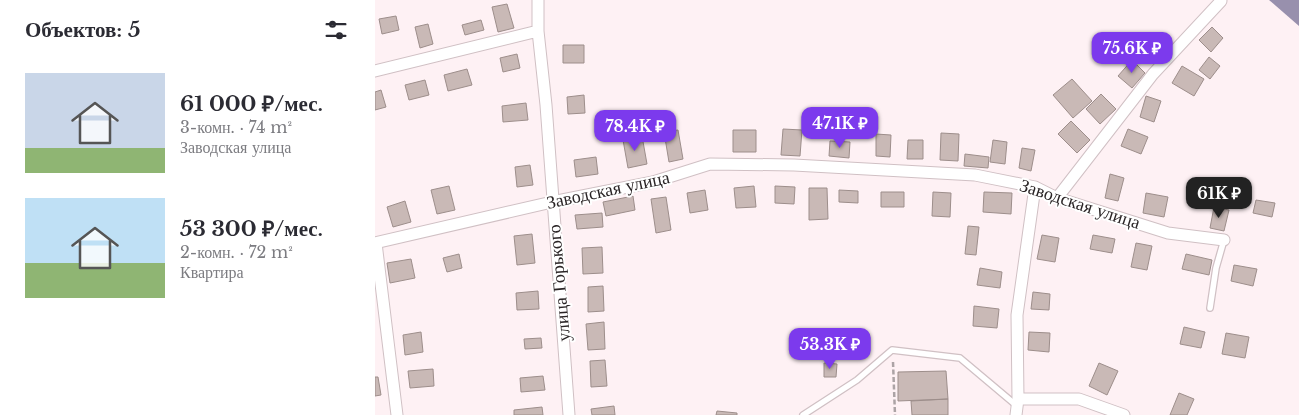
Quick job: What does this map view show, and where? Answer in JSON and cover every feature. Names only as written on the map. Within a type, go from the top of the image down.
[{"type":"street","name":"улица Горького","points":[[539,0],[538,30],[546,105],[569,415]]},
{"type":"street","points":[[1057,198],[1153,74],[1221,1]]},
{"type":"street","points":[[375,72],[538,30]]},
{"type":"street","name":"Заводская улица","points":[[376,243],[552,202],[653,182],[710,164],[975,175],[1035,187],[1057,198],[1168,232],[1224,240]]},
{"type":"street","points":[[1035,187],[1017,315],[1017,407],[1079,399],[1124,415]]},
{"type":"street","points":[[376,243],[397,415]]},
{"type":"lane","points":[[1210,308],[1216,268],[1224,240]]},
{"type":"lane","points":[[803,415],[857,380],[893,350],[960,358],[1017,407]]},
{"type":"path","points":[[893,350],[895,415]]},
{"type":"shaded area","points":[[1269,0],[1299,0],[1299,26]]},
{"type":"building","points":[[507,4],[514,28],[498,32],[492,7]]},
{"type":"building","points":[[396,16],[399,30],[382,34],[379,19]]},
{"type":"building","points":[[481,20],[484,30],[465,35],[462,25]]},
{"type":"building","points":[[428,24],[433,44],[420,48],[415,27]]},
{"type":"building","points":[[1212,27],[1223,38],[1211,52],[1199,40]]},
{"type":"building","points":[[563,45],[584,45],[584,63],[563,63]]},
{"type":"building","points":[[517,54],[520,68],[503,72],[500,58]]},
{"type":"building","points":[[1209,57],[1220,66],[1210,79],[1199,70]]},
{"type":"building","points":[[1132,60],[1145,73],[1132,88],[1118,76]]},
{"type":"building","points":[[1182,66],[1204,79],[1194,96],[1172,83]]},
{"type":"building","points":[[467,69],[472,85],[448,91],[444,75]]},
{"type":"building","points":[[1072,79],[1092,101],[1073,118],[1053,95]]},
{"type":"building","points":[[425,80],[429,95],[409,100],[405,85]]},
{"type":"building","points":[[381,90],[386,107],[375,110],[375,92]]},
{"type":"building","points":[[1101,94],[1116,109],[1100,124],[1086,109]]},
{"type":"building","points":[[584,95],[585,113],[568,114],[567,97]]},
{"type":"building","points":[[1146,96],[1161,101],[1154,122],[1140,117]]},
{"type":"building","points":[[526,103],[528,120],[503,122],[502,106]]},
{"type":"building","points":[[1071,121],[1090,140],[1077,153],[1058,134]]},
{"type":"building","points":[[783,129],[802,130],[800,156],[781,155]]},
{"type":"building","points":[[1128,129],[1148,137],[1141,154],[1121,146]]},
{"type":"building","points":[[678,130],[683,159],[669,162],[664,132]]},
{"type":"building","points":[[733,130],[756,130],[756,152],[733,152]]},
{"type":"building","points":[[941,133],[959,134],[958,161],[940,160]]},
{"type":"building","points":[[876,134],[891,135],[890,157],[876,156]]},
{"type":"building","points":[[642,136],[647,164],[628,168],[623,140]]},
{"type":"building","points":[[908,140],[923,140],[923,159],[907,159]]},
{"type":"building","points":[[993,140],[1007,142],[1005,164],[990,162]]},
{"type":"building","points":[[830,141],[850,142],[849,158],[829,156]]},
{"type":"building","points":[[1022,148],[1035,150],[1031,171],[1019,168]]},
{"type":"building","points":[[965,154],[989,157],[988,168],[964,166]]},
{"type":"building","points":[[596,157],[598,174],[576,177],[574,160]]},
{"type":"building","points":[[530,165],[533,185],[517,187],[515,167]]},
{"type":"building","points":[[1110,174],[1124,178],[1118,201],[1105,198]]},
{"type":"building","points":[[449,186],[455,210],[437,214],[431,190]]},
{"type":"building","points":[[754,186],[756,207],[736,208],[734,188]]},
{"type":"building","points":[[775,186],[795,187],[794,204],[775,203]]},
{"type":"building","points":[[809,188],[827,188],[828,219],[809,220]]},
{"type":"building","points":[[705,190],[708,210],[690,213],[687,193]]},
{"type":"building","points":[[839,190],[858,191],[858,203],[839,202]]},
{"type":"building","points":[[881,192],[904,192],[904,207],[881,207]]},
{"type":"building","points":[[933,192],[951,193],[950,217],[932,216]]},
{"type":"building","points":[[984,192],[1012,193],[1011,214],[983,212]]},
{"type":"building","points":[[1146,193],[1168,197],[1164,217],[1143,213]]},
{"type":"building","points":[[633,196],[635,210],[606,216],[603,202]]},
{"type":"building","points":[[666,197],[671,230],[656,233],[651,199]]},
{"type":"building","points":[[1256,200],[1275,203],[1272,217],[1253,213]]},
{"type":"building","points":[[405,201],[411,222],[393,227],[387,207]]},
{"type":"building","points":[[1214,207],[1229,210],[1224,231],[1210,228]]},
{"type":"building","points":[[602,213],[603,227],[577,229],[575,215]]},
{"type":"building","points":[[968,226],[979,227],[976,255],[965,254]]},
{"type":"building","points":[[532,234],[535,263],[517,265],[514,236]]},
{"type":"building","points":[[1042,235],[1059,238],[1055,262],[1037,259]]},
{"type":"building","points":[[1093,235],[1115,239],[1112,253],[1090,249]]},
{"type":"building","points":[[1136,243],[1152,246],[1147,270],[1131,267]]},
{"type":"building","points":[[602,247],[603,273],[583,274],[582,248]]},
{"type":"building","points":[[459,254],[462,268],[447,272],[443,258]]},
{"type":"building","points":[[1186,254],[1212,260],[1209,275],[1182,269]]},
{"type":"building","points":[[411,259],[415,278],[390,283],[387,263]]},
{"type":"building","points":[[1234,265],[1257,269],[1253,286],[1231,281]]},
{"type":"building","points":[[980,268],[1002,272],[1000,288],[977,285]]},
{"type":"building","points":[[603,286],[604,311],[588,312],[588,287]]},
{"type":"building","points":[[538,291],[539,309],[517,310],[516,293]]},
{"type":"building","points":[[1033,292],[1050,294],[1049,310],[1031,309]]},
{"type":"building","points":[[974,306],[999,309],[997,328],[973,326]]},
{"type":"building","points":[[604,322],[605,349],[588,350],[586,324]]},
{"type":"building","points":[[1184,327],[1205,332],[1201,348],[1180,344]]},
{"type":"building","points":[[421,332],[423,352],[405,355],[403,335]]},
{"type":"building","points":[[1029,332],[1050,333],[1049,352],[1028,350]]},
{"type":"building","points":[[1226,333],[1249,337],[1245,358],[1222,354]]},
{"type":"building","points":[[541,338],[542,348],[525,349],[524,339]]},
{"type":"building","points":[[605,360],[607,386],[591,387],[590,361]]},
{"type":"building","points":[[824,363],[837,364],[836,377],[824,377]]},
{"type":"building","points":[[1099,363],[1118,371],[1107,395],[1089,386]]},
{"type":"building","points":[[433,369],[434,386],[410,388],[408,371]]},
{"type":"building","points":[[946,371],[948,399],[898,401],[898,372]]},
{"type":"building","points":[[543,376],[545,390],[521,392],[520,378]]},
{"type":"building","points":[[375,377],[378,377],[381,395],[375,396]]},
{"type":"building","points":[[1179,393],[1194,399],[1187,415],[1170,415]]},
{"type":"building","points":[[948,399],[948,415],[912,415],[911,401]]},
{"type":"building","points":[[614,406],[615,415],[592,415],[591,409]]},
{"type":"building","points":[[542,407],[543,415],[514,415],[514,410]]},
{"type":"building","points":[[717,411],[737,413],[737,415],[716,415]]}]
